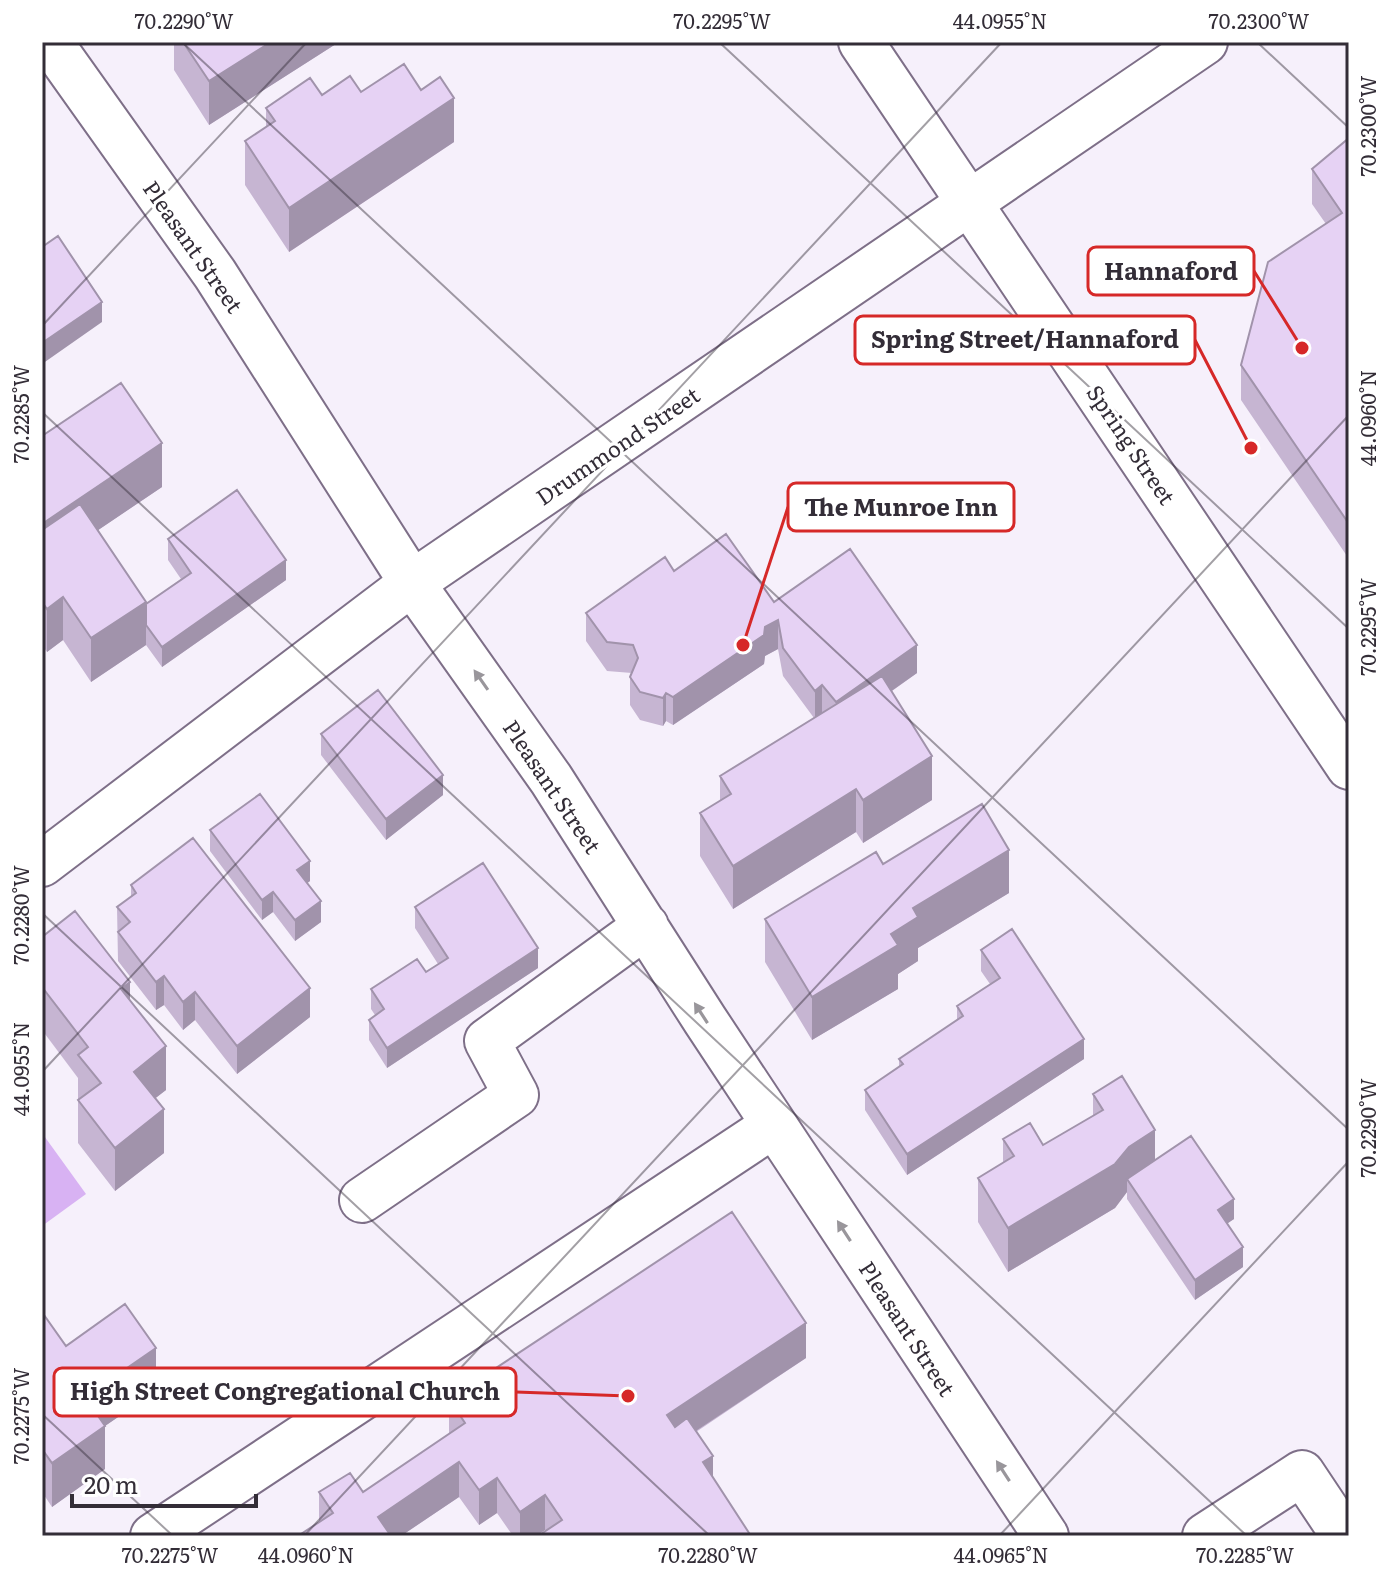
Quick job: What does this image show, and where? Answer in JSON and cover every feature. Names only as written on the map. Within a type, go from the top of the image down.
[{"type":"street","name":"Pleasant Street","points":[[50,42],[215,274],[412,583],[551,779],[774,1125],[1046,1536]]},
{"type":"street","name":"Spring Street","points":[[861,42],[1349,767]]},
{"type":"street","name":"Drummond Street","points":[[42,864],[412,583],[971,205],[1205,42]]},
{"type":"street","points":[[362,1200],[516,1095],[487,1041],[646,926]]},
{"type":"street","points":[[153,1536],[774,1125]]},
{"type":"street","points":[[1205,1536],[1302,1473],[1344,1536]]},
{"type":"shaded area","points":[[42,1133],[86,1194],[42,1226]]},
{"type":"building","points":[[183,42],[271,42],[209,81]]},
{"type":"building","points":[[404,64],[421,90],[440,77],[454,98],[289,208],[245,141],[275,121],[266,108],[310,78],[322,95],[350,76],[361,92]]},
{"type":"building","points":[[1349,138],[1349,524],[1241,365],[1268,262],[1342,213],[1312,169]]},
{"type":"building","points":[[58,236],[102,302],[42,343],[42,247]]},
{"type":"building","points":[[121,383],[162,443],[42,524],[42,436]]},
{"type":"building","points":[[237,490],[286,560],[162,647],[146,625],[146,604],[191,573],[168,539]]},
{"type":"building","points":[[80,504],[146,602],[91,638],[63,597],[47,609],[42,602],[42,530]]},
{"type":"building","points":[[726,534],[774,602],[850,549],[917,645],[836,702],[822,685],[815,691],[783,648],[778,620],[765,627],[764,635],[673,697],[666,693],[663,698],[640,692],[630,677],[638,658],[633,645],[607,642],[586,613],[665,557],[674,571]]},
{"type":"building","points":[[882,676],[932,756],[863,800],[856,789],[733,866],[700,813],[731,794],[720,776]]},
{"type":"building","points":[[378,690],[443,775],[386,819],[321,734]]},
{"type":"building","points":[[260,794],[310,861],[297,870],[321,901],[295,920],[273,892],[262,900],[210,830]]},
{"type":"building","points":[[982,804],[1009,850],[913,908],[918,917],[891,934],[898,945],[812,997],[765,919],[876,852],[883,864]]},
{"type":"building","points":[[193,838],[310,988],[237,1046],[195,992],[183,1002],[164,976],[156,982],[118,932],[130,922],[117,907],[136,893],[131,885]]},
{"type":"building","points":[[483,863],[538,948],[387,1048],[369,1020],[384,1009],[371,989],[417,959],[426,972],[448,958],[415,907]]},
{"type":"building","points":[[75,911],[130,982],[121,989],[166,1046],[134,1072],[164,1109],[115,1148],[78,1100],[101,1083],[78,1055],[88,1047],[42,987],[42,937]]},
{"type":"building","points":[[1012,929],[1084,1039],[907,1154],[865,1090],[903,1064],[899,1059],[963,1016],[957,1006],[1000,978],[981,950]]},
{"type":"building","points":[[1122,1076],[1155,1130],[1129,1147],[1115,1164],[1008,1228],[978,1178],[1014,1156],[1003,1139],[1030,1123],[1043,1145],[1103,1110],[1093,1094]]},
{"type":"building","points":[[1191,1136],[1234,1199],[1218,1210],[1243,1247],[1195,1280],[1127,1179]]},
{"type":"building","points":[[732,1212],[806,1323],[667,1415],[675,1427],[687,1418],[713,1456],[703,1462],[751,1536],[538,1536],[562,1520],[545,1495],[520,1512],[497,1478],[479,1490],[459,1462],[378,1517],[391,1536],[298,1536],[333,1513],[319,1492],[350,1473],[363,1492],[465,1423],[449,1399]]},
{"type":"building","points":[[125,1304],[156,1348],[85,1397],[105,1426],[52,1463],[42,1449],[42,1316],[66,1346]]},
{"type":"place","name":"Hannaford","points":[[1302,348]]},
{"type":"place","name":"Spring Street/Hannaford","points":[[1251,448]]},
{"type":"place","name":"The Munroe Inn","points":[[743,645]]},
{"type":"place","name":"High Street Congregational Church","points":[[628,1396]]}]
